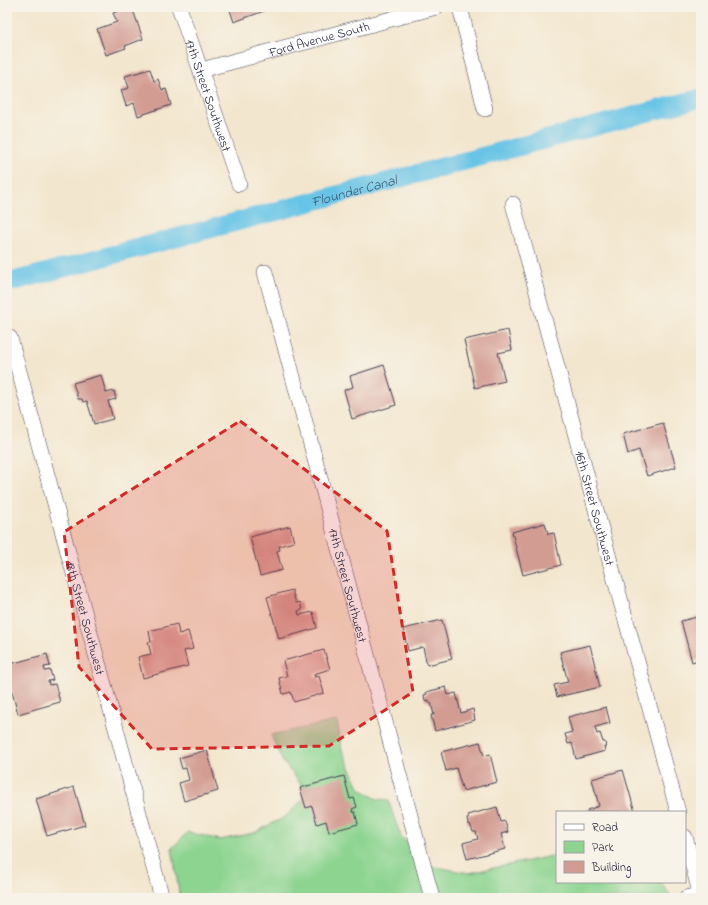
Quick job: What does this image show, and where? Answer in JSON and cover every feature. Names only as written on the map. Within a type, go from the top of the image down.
[{"type":"street","name":"17th Street Southwest","points":[[179,7],[238,184]]},
{"type":"street","name":"Ford Avenue South","points":[[201,70],[436,7]]},
{"type":"street","points":[[460,7],[485,109]]},
{"type":"street","name":"16th Street Southwest","points":[[513,204],[678,811]]},
{"type":"street","name":"17th Street Southwest","points":[[265,272],[432,898]]},
{"type":"street","name":"18th Street Southwest","points":[[10,338],[162,898]]},
{"type":"street","points":[[686,841],[701,895],[686,898]]},
{"type":"highlighted area","points":[[240,421],[387,531],[413,692],[329,746],[152,749],[79,667],[64,532]]},
{"type":"green space","points":[[337,721],[342,750],[360,789],[377,799],[388,800],[401,837],[430,866],[469,873],[556,855],[556,883],[661,883],[673,898],[180,898],[172,848],[188,832],[220,840],[254,833],[285,817],[309,794],[283,762],[271,735]]},
{"type":"building","points":[[132,7],[143,39],[125,46],[126,48],[106,55],[97,29],[117,22],[113,13]]},
{"type":"building","points":[[229,7],[275,7],[234,22]]},
{"type":"building","points":[[150,69],[154,81],[158,79],[162,90],[166,89],[171,105],[138,116],[134,103],[126,106],[121,90],[129,88],[125,76]]},
{"type":"building","points":[[508,330],[512,350],[498,353],[505,381],[475,388],[464,340]]},
{"type":"building","points":[[384,365],[396,405],[352,419],[344,390],[353,387],[350,376]]},
{"type":"building","points":[[101,375],[106,393],[114,391],[116,399],[108,401],[113,419],[94,424],[87,401],[83,402],[82,399],[78,399],[73,383]]},
{"type":"building","points":[[663,423],[676,467],[647,476],[639,450],[628,454],[623,434]]},
{"type":"building","points":[[545,523],[548,534],[554,533],[561,565],[523,575],[512,532]]},
{"type":"building","points":[[290,526],[294,542],[279,546],[280,550],[277,551],[282,570],[260,576],[250,537]]},
{"type":"building","points":[[292,590],[296,603],[300,602],[302,610],[298,611],[299,615],[313,612],[317,628],[279,639],[267,597]]},
{"type":"building","points":[[701,616],[701,659],[692,662],[681,621]]},
{"type":"building","points":[[442,620],[452,659],[427,665],[423,647],[408,651],[403,629]]},
{"type":"building","points":[[177,624],[179,634],[188,631],[193,649],[184,651],[188,666],[143,678],[138,657],[151,654],[148,642],[151,642],[149,631]]},
{"type":"building","points":[[590,645],[600,687],[557,697],[554,685],[568,682],[560,652]]},
{"type":"building","points":[[324,650],[330,669],[314,674],[315,677],[319,676],[324,693],[294,702],[291,692],[283,694],[279,678],[287,676],[283,661]]},
{"type":"building","points":[[47,654],[50,666],[44,667],[45,671],[50,670],[53,680],[48,681],[49,685],[55,684],[60,702],[18,714],[7,673],[7,665]]},
{"type":"building","points":[[446,687],[448,695],[456,693],[461,713],[473,709],[475,720],[435,731],[431,715],[434,715],[431,703],[429,703],[429,700],[425,701],[424,695],[427,694],[426,692]]},
{"type":"building","points":[[606,707],[610,723],[595,727],[597,734],[600,733],[603,742],[605,742],[605,751],[576,759],[572,743],[568,744],[565,734],[572,732],[568,717]]},
{"type":"building","points":[[480,742],[484,756],[490,754],[497,782],[463,791],[456,768],[446,771],[441,752]]},
{"type":"building","points":[[207,750],[218,791],[184,801],[179,783],[189,780],[186,768],[182,769],[179,758]]},
{"type":"building","points":[[623,770],[635,811],[588,811],[599,806],[592,779]]},
{"type":"building","points":[[344,776],[350,799],[354,798],[357,807],[352,809],[353,812],[355,812],[358,824],[329,832],[326,821],[317,824],[312,806],[306,808],[300,788]]},
{"type":"building","points":[[74,787],[85,825],[47,836],[36,799]]},
{"type":"building","points":[[497,807],[501,822],[505,821],[508,832],[501,834],[505,849],[467,859],[463,843],[478,839],[476,832],[473,832],[470,824],[468,824],[468,815]]},
{"type":"waterway","name":"Flounder Canal","points":[[7,283],[701,98]]}]
